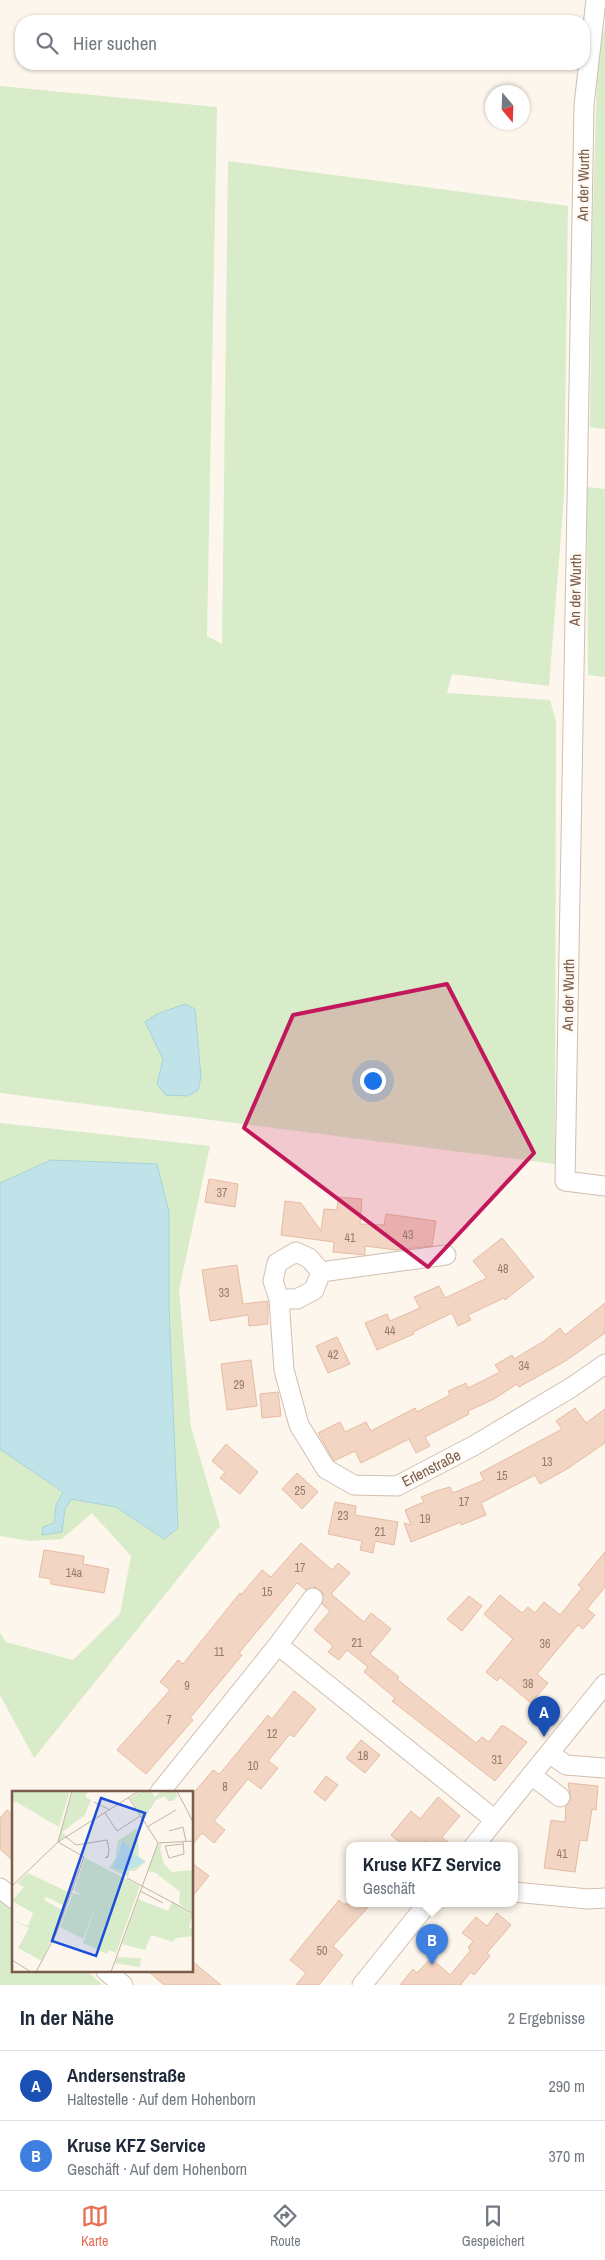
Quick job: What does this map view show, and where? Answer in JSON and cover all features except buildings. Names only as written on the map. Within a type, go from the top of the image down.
[{"type":"street","name":"An der Wurth","points":[[590,52],[596,0]]},
{"type":"street","name":"An der Wurth","points":[[588,70],[584,105],[565,1181],[605,1186]]},
{"type":"street","name":"Erlenstraße","points":[[321,1272],[309,1258],[296,1252],[277,1263],[273,1281],[279,1298],[284,1370],[299,1425],[326,1468],[354,1485],[397,1486],[476,1445],[572,1387],[605,1364]]},
{"type":"street","points":[[279,1298],[297,1299],[314,1290],[321,1272],[446,1255]]},
{"type":"street","points":[[161,1791],[278,1645],[313,1598]]},
{"type":"street","points":[[278,1645],[495,1820]]},
{"type":"street","points":[[477,1842],[605,1684]]},
{"type":"street","points":[[549,1753],[566,1766],[605,1768]]},
{"type":"street","points":[[531,1775],[560,1797]]},
{"type":"street","points":[[0,1888],[12,1897]]},
{"type":"street","points":[[518,1892],[588,1899],[605,1898]]},
{"type":"street","points":[[362,1985],[425,1907]]},
{"type":"street","points":[[107,1972],[122,1985]]},
{"type":"highlighted area","points":[[447,984],[534,1153],[428,1267],[244,1128],[293,1015]]},
{"type":"green space","points":[[605,27],[605,429],[590,427],[592,241],[598,46]]},
{"type":"green space","points":[[0,86],[217,107],[207,636],[222,644],[228,161],[568,206],[564,497],[549,686],[452,674],[447,693],[550,700],[556,722],[555,1164],[0,1093]],"holes":[[[195,1008],[201,1077],[198,1090],[157,1084],[163,1059],[145,1022]]]},
{"type":"green space","points":[[587,487],[605,489],[605,677],[588,675]]},
{"type":"green space","points":[[0,1123],[210,1146],[179,1290],[191,1427],[220,1526],[34,1758],[0,1695],[0,1633],[6,1642],[73,1660],[120,1614],[131,1556],[92,1513],[62,1539],[30,1541],[0,1536],[0,1449],[63,1492],[56,1505],[54,1523],[43,1527],[42,1535],[62,1532],[65,1509],[71,1499],[116,1507],[164,1539],[178,1528],[169,1307],[169,1212],[51,1160],[0,1183]]},
{"type":"green space","points":[[0,1900],[12,1909],[12,1972],[88,1972],[103,1985],[0,1985]]},
{"type":"water","points":[[185,1004],[195,1009],[201,1077],[198,1090],[188,1096],[166,1095],[157,1084],[163,1059],[145,1022],[157,1014]]},
{"type":"water","points":[[51,1160],[157,1164],[169,1212],[169,1307],[178,1528],[164,1539],[116,1507],[71,1499],[65,1509],[62,1532],[42,1535],[43,1527],[54,1523],[56,1505],[63,1492],[0,1449],[0,1183]]},
{"type":"place","name":"Andersenstraße","points":[[544,1737]]},
{"type":"place","name":"Kruse KFZ Service","points":[[432,1965]]}]
